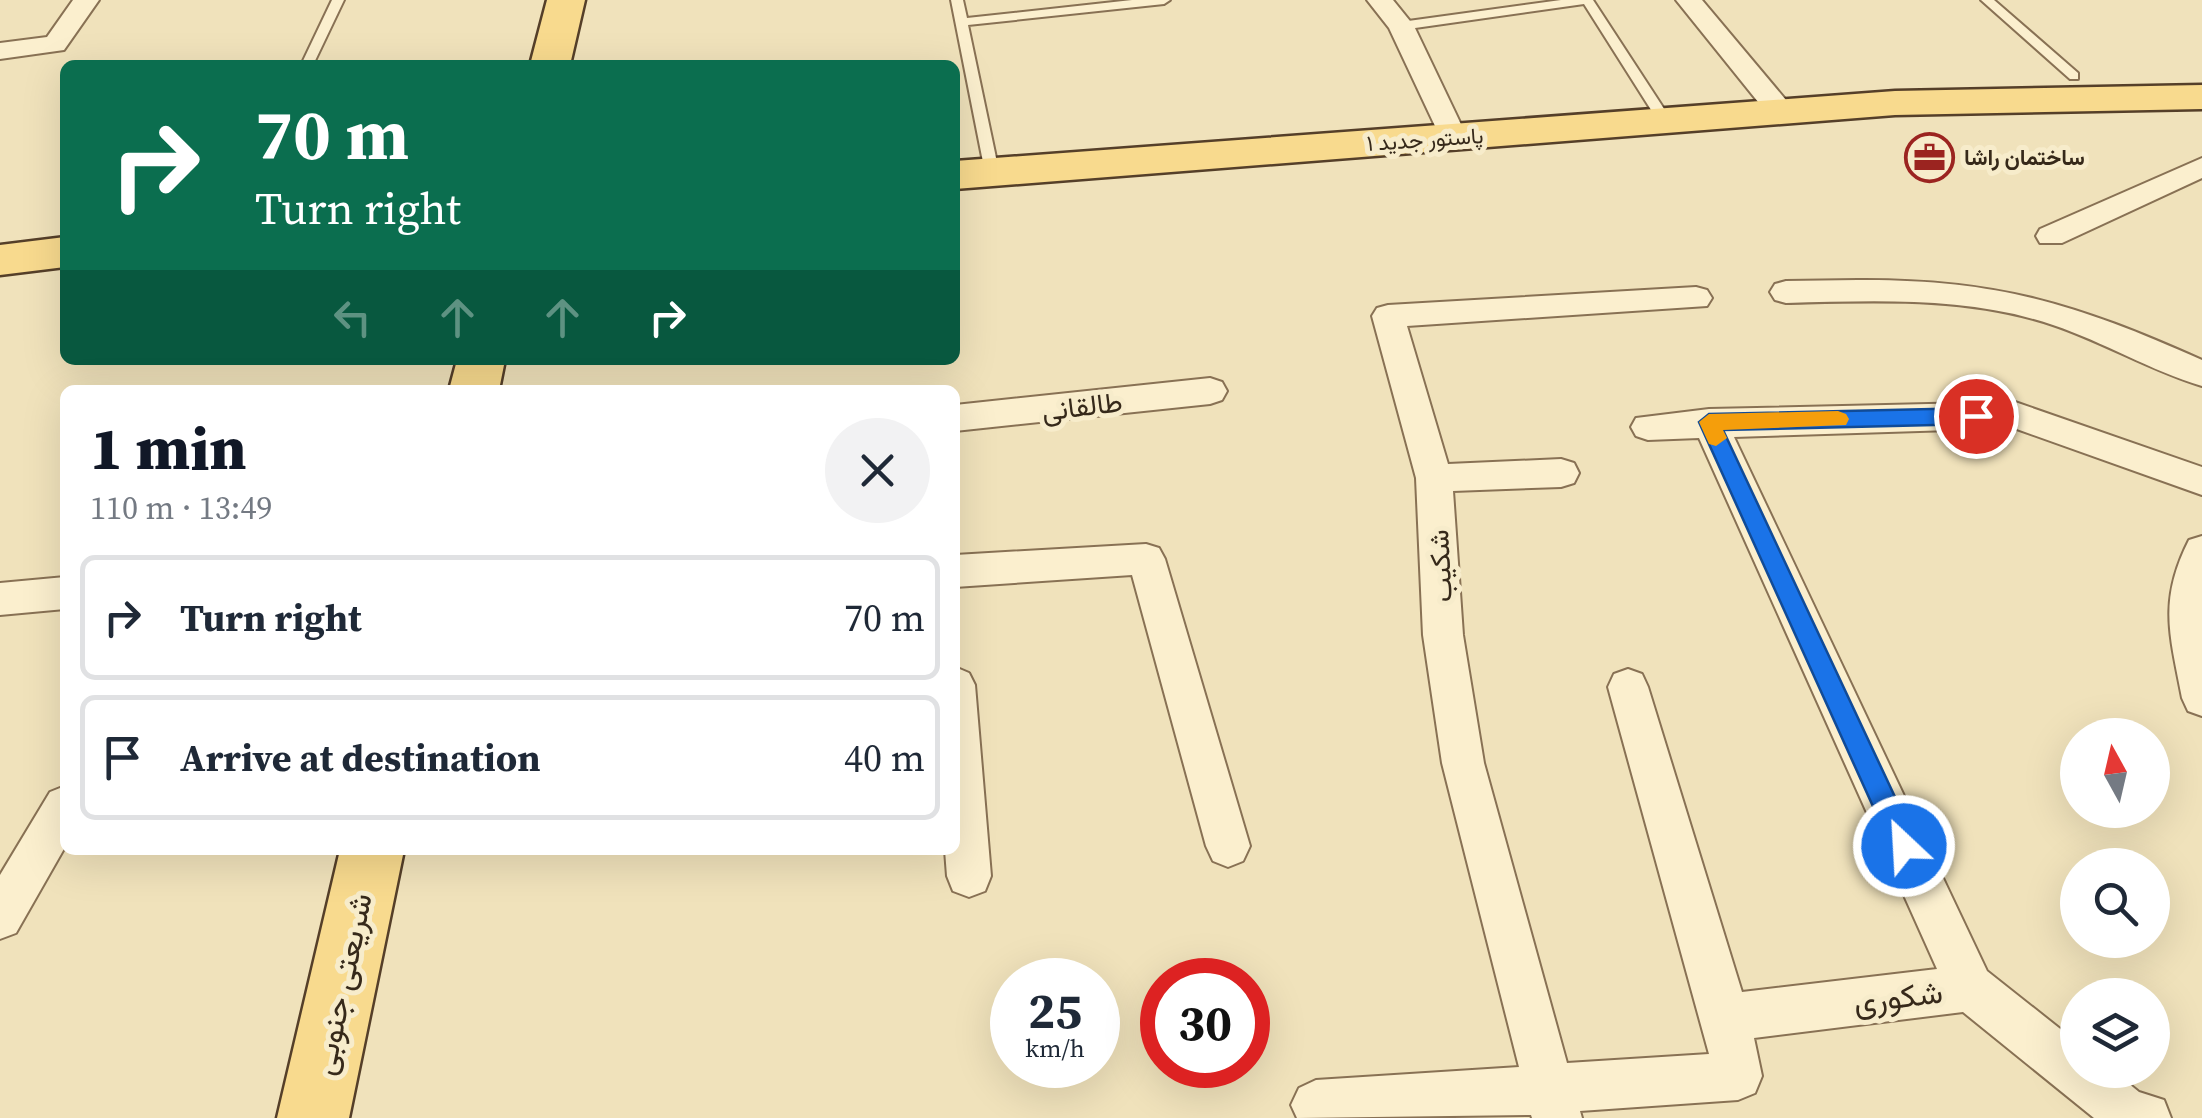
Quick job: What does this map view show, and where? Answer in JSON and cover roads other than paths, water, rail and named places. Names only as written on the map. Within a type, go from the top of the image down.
[{"type":"main road","points":[[551,60],[566,0]]},
{"type":"main road","name":"پاستور جدید ۱","points":[[1895,103],[2074,76],[2202,69]]},
{"type":"main road","name":"پاستور جدید ۱","points":[[974,174],[1895,103],[2202,97]]},
{"type":"main road","points":[[0,260],[60,253]]},
{"type":"main road","name":"شریعتی جنوبی","points":[[313,1118],[371,855]]},
{"type":"street","points":[[0,52],[55,44],[86,0]]},
{"type":"street","points":[[1380,0],[1400,26],[1452,137]]},
{"type":"street","points":[[1689,0],[1781,112]]},
{"type":"street","points":[[2051,236],[2202,166]]},
{"type":"street","points":[[1786,292],[1916,290],[1982,296],[2113,333],[2202,374]]},
{"type":"street","name":"شکیب","points":[[1554,1102],[1463,763],[1443,636],[1434,478],[1388,316],[1696,298]]},
{"type":"street","name":"طالقانی","points":[[960,417],[1210,391]]},
{"type":"street","points":[[1648,426],[2014,415],[2202,481]]},
{"type":"street","points":[[1709,422],[1970,988]]},
{"type":"street","points":[[1434,478],[1561,473]]},
{"type":"street","points":[[2201,688],[2185,613],[2202,550]]},
{"type":"street","points":[[960,571],[1146,558],[1228,846]]},
{"type":"street","points":[[0,599],[60,593]]},
{"type":"street","points":[[1316,1105],[1554,1102],[1738,1076],[1726,1018],[1628,686]]},
{"type":"street","points":[[960,753],[969,876]]},
{"type":"street","points":[[0,917],[60,815]]},
{"type":"street","name":"شکوری","points":[[1726,1018],[1970,988],[2128,1114],[2146,1118]]},
{"type":"lane","points":[[308,60],[338,0]]},
{"type":"lane","points":[[958,0],[964,22],[974,174]]},
{"type":"lane","points":[[964,22],[1164,0]]},
{"type":"lane","points":[[1400,26],[1587,0],[1665,120]]},
{"type":"lane","points":[[1987,0],[2074,76]]},
{"type":"place","name":"ساختمان راشا","points":[[1929,157]]}]
